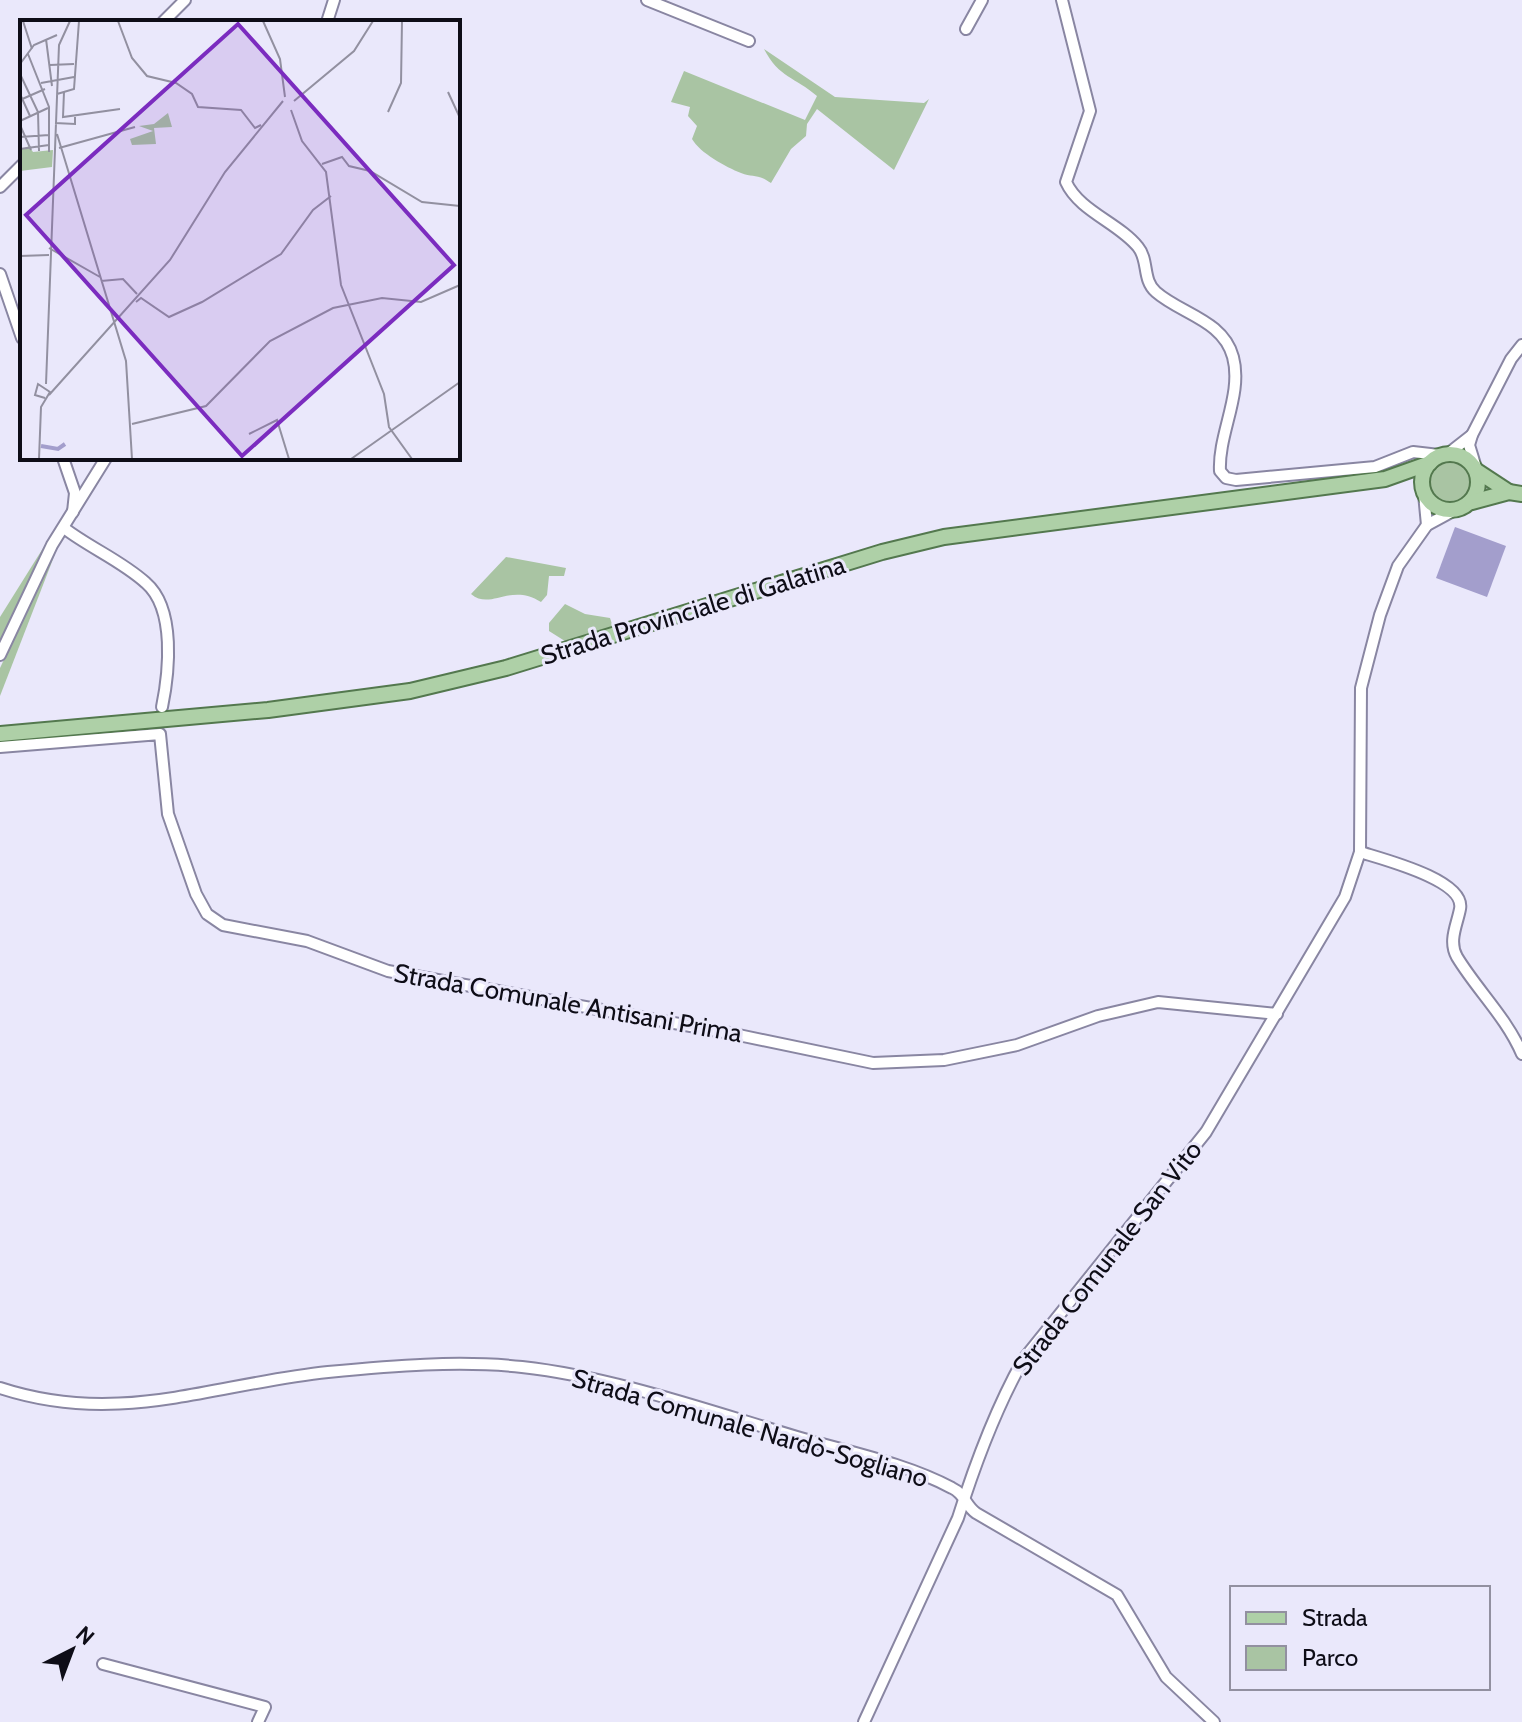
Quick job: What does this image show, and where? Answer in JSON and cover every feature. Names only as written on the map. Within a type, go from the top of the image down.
[{"type":"main road","points":[[1424,494],[1422,483],[1439,457],[1461,456],[1477,471],[1516,493]]},
{"type":"main road","name":"Strada Provinciale di Galatina","points":[[0,734],[268,710],[410,691],[506,668],[882,552],[944,537],[1385,479],[1439,457]]},
{"type":"main road","points":[[1472,502],[1477,493],[1477,471]]},
{"type":"main road","name":"Strada Provinciale di Galatina","points":[[1385,479],[1405,484],[1424,494],[1431,503],[1451,512]]},
{"type":"main road","points":[[1451,512],[1472,502],[1516,493]]},
{"type":"street","points":[[165,20],[185,0]]},
{"type":"street","points":[[328,20],[334,0]]},
{"type":"street","points":[[647,0],[749,41]]},
{"type":"street","points":[[966,29],[982,0]]},
{"type":"street","points":[[1062,0],[1090,111],[1066,182],[1076,197],[1139,249],[1147,279],[1156,292],[1209,324],[1230,348],[1235,372],[1220,471],[1226,478],[1236,480],[1375,467],[1413,452],[1439,457],[1472,435]]},
{"type":"street","points":[[0,187],[20,167]]},
{"type":"street","points":[[0,274],[20,332]]},
{"type":"street","points":[[1477,471],[1469,445],[1472,435],[1522,345]]},
{"type":"street","points":[[64,460],[75,493],[73,513]]},
{"type":"street","points":[[0,655],[64,528],[105,460]]},
{"type":"street","points":[[1424,494],[1427,525],[1451,512]]},
{"type":"street","name":"Strada Comunale San Vito","points":[[864,1722],[958,1518],[963,1495],[1002,1398],[1023,1360],[1206,1132],[1345,897],[1360,852],[1361,688],[1398,566],[1427,525]]},
{"type":"street","points":[[64,528],[143,580],[157,596],[169,664],[162,707]]},
{"type":"street","name":"Strada Comunale Antisani Prima","points":[[0,747],[160,734],[168,814],[196,894],[207,914],[223,925],[307,941],[388,971],[747,1036],[873,1063],[944,1060],[1017,1045],[1098,1016],[1158,1002],[1277,1014]]},
{"type":"street","points":[[1360,852],[1414,869],[1448,886],[1459,897],[1460,909],[1452,935],[1455,954],[1494,1003],[1522,1054]]},
{"type":"street","name":"Strada Comunale Nardò-Sogliano","points":[[0,1388],[61,1401],[138,1405],[326,1372],[396,1367],[521,1367],[697,1407],[885,1463],[963,1495],[967,1506],[976,1513],[1117,1595],[1166,1677],[1214,1722]]},
{"type":"street","points":[[103,1664],[265,1707],[258,1722]]},
{"type":"green space","points":[[764,49],[835,97],[924,103],[929,99],[894,170],[817,109],[807,124],[806,136],[791,149],[771,183],[735,170],[701,149],[692,139],[697,126],[688,116],[690,107],[671,102],[684,71],[805,120],[817,96],[782,72]]},
{"type":"green space","points":[[1450,460],[1465,467],[1472,482],[1465,497],[1450,504],[1435,497],[1428,482],[1435,467]]},
{"type":"green space","points":[[47,545],[0,643],[0,617]]},
{"type":"green space","points":[[55,554],[0,696],[0,668]]},
{"type":"green space","points":[[506,557],[566,568],[564,576],[549,576],[547,595],[541,602],[520,595],[486,600],[471,594]]},
{"type":"green space","points":[[565,604],[585,614],[610,618],[613,627],[568,643],[549,631],[549,623]]},
{"type":"shaded area","points":[[1455,527],[1506,546],[1487,597],[1436,578]]}]
